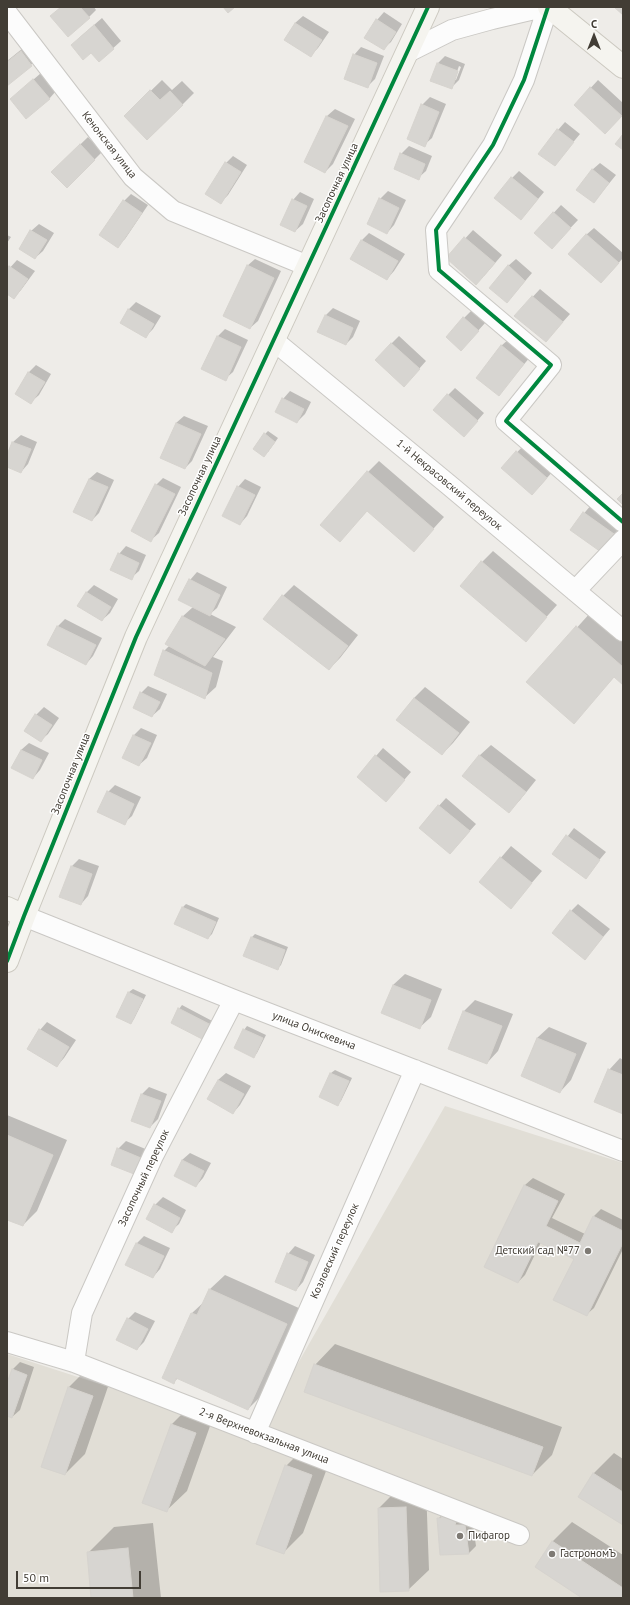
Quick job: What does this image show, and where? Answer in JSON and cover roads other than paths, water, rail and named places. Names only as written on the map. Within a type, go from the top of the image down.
[{"type":"street","name":"Засопочная улица","points":[[7,961],[15,912],[136,636],[428,7]]},
{"type":"street","points":[[408,52],[452,30],[543,7]]},
{"type":"street","points":[[623,67],[548,7],[524,80],[493,145],[436,230],[439,270],[551,365],[506,421],[623,522]]},
{"type":"street","name":"Кенонская улица","points":[[7,13],[133,177],[173,211],[308,266]]},
{"type":"street","name":"1-й Некрасовский переулок","points":[[273,340],[449,485],[623,632]]},
{"type":"street","points":[[575,591],[623,540]]},
{"type":"street","name":"улица Онискевича","points":[[15,912],[234,1000],[623,1151]]},
{"type":"street","name":"Засопочный переулок","points":[[74,1362],[82,1313],[153,1156],[234,1000]]},
{"type":"street","name":"Козловский переулок","points":[[255,1433],[415,1070]]},
{"type":"street","name":"2-я Верхневокзальная улица","points":[[7,1342],[74,1362],[518,1535]]},
{"type":"place","name":"Детский сад №77","points":[[588,1251]]},
{"type":"place","name":"Пифагор","points":[[460,1536]]},
{"type":"place","name":"ГастрономЪ","points":[[552,1554]]}]
